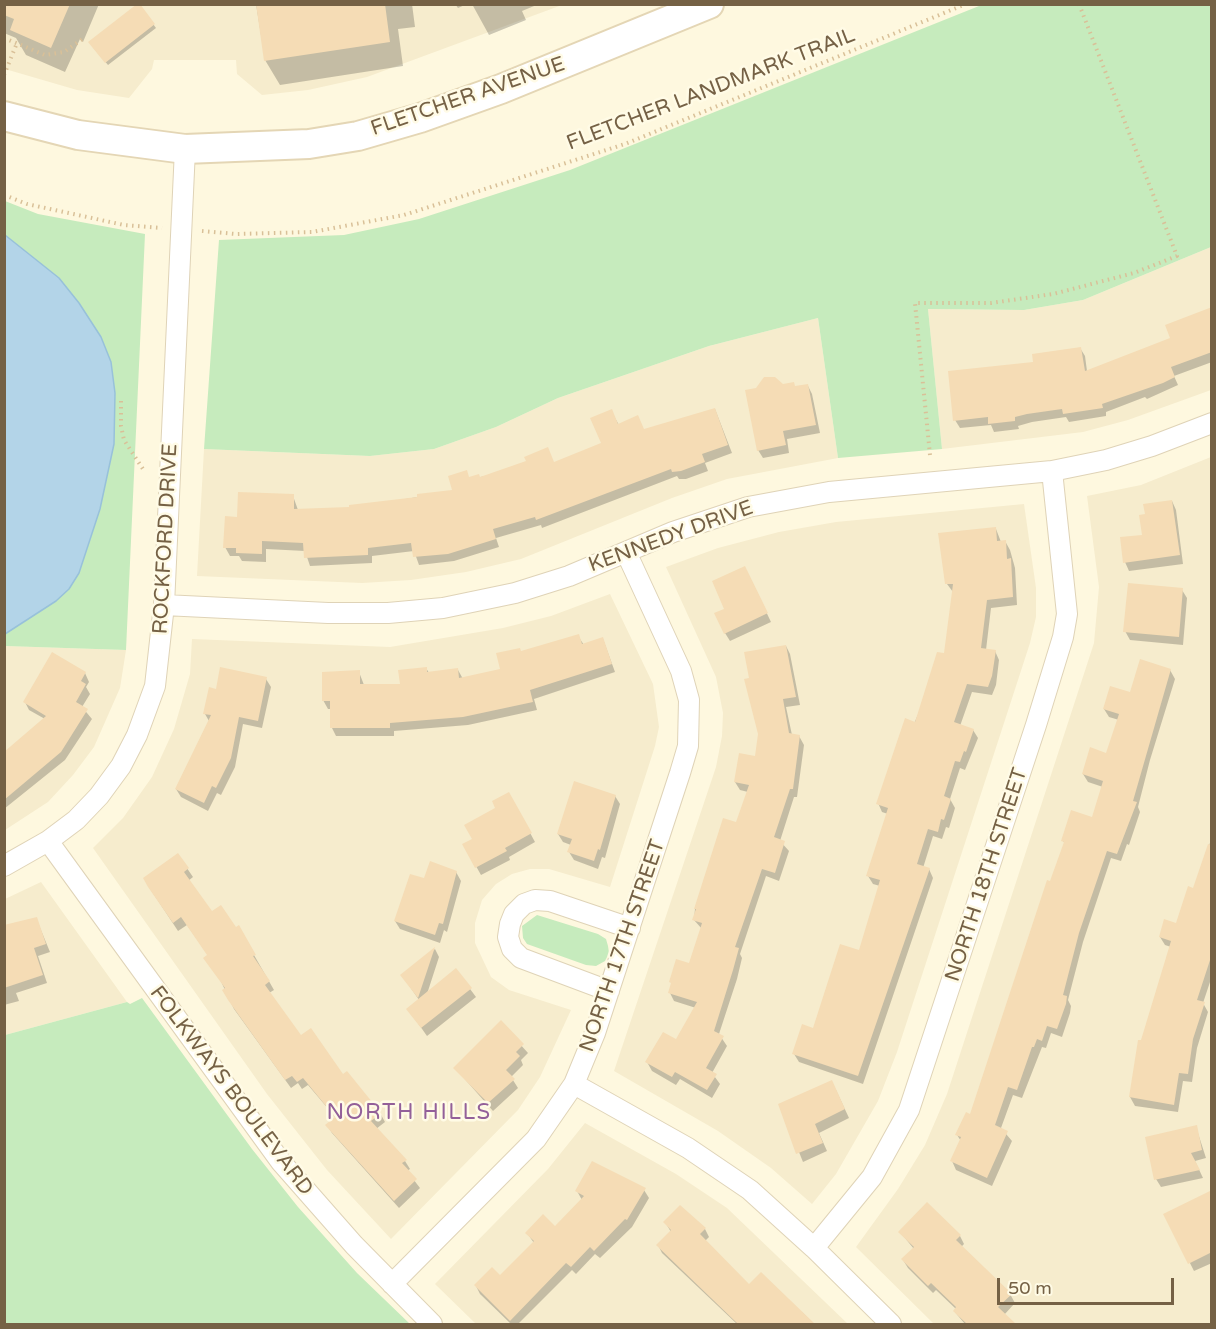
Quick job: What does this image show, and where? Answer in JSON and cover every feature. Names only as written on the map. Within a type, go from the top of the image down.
[{"type":"main road","name":"FLETCHER AVENUE","points":[[4,116],[78,135],[185,149],[309,144],[358,136],[420,118],[501,89],[709,4]]},
{"type":"street","name":"ROCKFORD DRIVE","points":[[4,866],[48,841],[76,820],[99,796],[121,766],[137,735],[155,686],[164,605],[185,149]]},
{"type":"street","name":"KENNEDY DRIVE","points":[[164,605],[328,613],[388,613],[444,608],[533,587],[722,514],[776,501],[829,492],[1052,471],[1143,449],[1212,423]]},
{"type":"street","name":"NORTH 18TH STREET","points":[[814,1248],[872,1177],[909,1110],[1046,694],[1063,637],[1066,614],[1052,471]]},
{"type":"street","name":"NORTH 17TH STREET","points":[[392,1284],[536,1139],[574,1084],[630,928],[688,746],[690,722],[688,700],[681,671],[626,552]]},
{"type":"street","name":"FOLKWAYS BOULEVARD","points":[[48,841],[252,1124],[318,1206],[432,1324]]},
{"type":"street","points":[[609,991],[521,958],[512,949],[508,937],[510,924],[514,914],[524,904],[535,900],[550,901],[630,928]]},
{"type":"street","points":[[574,1084],[721,1168],[750,1190],[814,1248],[891,1324]]},
{"type":"path","name":"FLETCHER LANDMARK TRAIL","points":[[4,195],[27,204],[124,225],[236,234],[312,232],[404,215],[625,144],[966,4]]},
{"type":"path","points":[[930,455],[915,303],[990,303],[1053,294],[1134,273],[1177,256],[1079,4]]},
{"type":"path","points":[[4,38],[45,55],[56,54],[84,38]]},
{"type":"path","points":[[4,75],[17,43]]},
{"type":"path","points":[[121,401],[121,426],[124,440],[143,469]]},
{"type":"shaded area","points":[[5,5],[562,5],[367,77],[308,90],[262,95],[237,74],[236,60],[154,60],[152,69],[129,98],[77,90],[5,69]]},
{"type":"shaded area","points":[[1211,247],[1211,390],[1128,420],[1083,432],[942,449],[928,309],[1024,310],[1083,300]]},
{"type":"shaded area","points":[[818,318],[838,458],[727,479],[672,498],[521,559],[466,572],[411,580],[362,583],[197,576],[204,449],[370,456],[434,449],[496,427],[558,398],[709,346]]},
{"type":"shaded area","points":[[1211,457],[1211,1324],[934,1324],[856,1247],[898,1189],[925,1145],[947,1094],[1094,643],[1099,587],[1087,496],[1141,485]]},
{"type":"shaded area","points":[[1024,504],[1036,588],[1036,617],[1030,643],[897,1052],[878,1101],[836,1174],[812,1204],[771,1168],[718,1131],[614,1071],[716,767],[722,736],[723,713],[716,677],[666,567],[718,548],[779,532],[836,522]]},
{"type":"shaded area","points":[[610,594],[653,684],[659,727],[610,887],[549,869],[530,869],[512,874],[496,884],[482,900],[475,923],[475,943],[491,977],[509,990],[571,1010],[540,1077],[518,1110],[391,1239],[327,1170],[267,1094],[93,848],[123,818],[152,777],[174,729],[190,674],[192,639],[390,647],[503,628],[551,616]]},
{"type":"shaded area","points":[[5,646],[126,650],[120,688],[94,747],[73,775],[48,802],[5,830]]},
{"type":"shaded area","points":[[41,882],[127,1002],[5,1035],[5,899]]},
{"type":"shaded area","points":[[585,1123],[676,1174],[727,1208],[848,1324],[476,1324],[435,1284],[548,1169]]},
{"type":"green space","points":[[984,4],[1211,5],[1211,247],[1083,300],[1024,310],[928,309],[942,449],[838,458],[818,318],[709,346],[558,398],[496,427],[434,449],[370,456],[204,449],[219,240],[344,235],[419,219],[570,170]]},
{"type":"green space","points":[[5,201],[38,214],[145,234],[126,650],[5,646]]},
{"type":"green space","points":[[537,915],[598,934],[606,939],[609,953],[605,961],[596,966],[586,965],[527,944],[523,938],[522,926]]},
{"type":"green space","points":[[142,998],[252,1149],[298,1207],[357,1273],[410,1324],[5,1324],[5,1035],[127,1002],[130,1004]]},
{"type":"water","points":[[5,235],[59,278],[79,303],[101,337],[111,362],[115,393],[114,444],[100,509],[79,573],[69,589],[56,601],[5,634]]},
{"type":"building","points":[[4,4],[70,4],[51,48],[10,30],[14,19],[4,15]]},
{"type":"building","points":[[140,4],[155,24],[105,63],[88,42]]},
{"type":"building","points":[[256,4],[385,4],[390,42],[264,61]]},
{"type":"building","points":[[1212,307],[1212,352],[1171,367],[1175,377],[1163,383],[1102,404],[1103,408],[1063,414],[1062,409],[1015,417],[1015,421],[988,424],[988,417],[953,421],[948,371],[1033,362],[1032,354],[1081,347],[1085,371],[1170,338],[1165,325]]},
{"type":"building","points":[[764,377],[775,377],[783,384],[794,382],[795,386],[808,384],[816,425],[783,431],[786,445],[757,451],[745,390],[756,388]]},
{"type":"building","points":[[715,408],[728,445],[702,454],[705,462],[681,471],[672,472],[671,469],[536,520],[535,517],[493,529],[496,539],[448,554],[413,557],[411,543],[368,548],[368,555],[304,558],[303,543],[262,541],[262,554],[236,553],[236,548],[223,548],[225,516],[237,517],[238,492],[294,494],[294,509],[349,507],[349,505],[417,497],[417,494],[452,490],[448,476],[467,470],[469,477],[479,474],[480,477],[526,461],[524,457],[548,447],[554,462],[601,443],[590,418],[612,409],[618,424],[638,415],[644,429]]},
{"type":"building","points":[[1172,500],[1180,555],[1123,563],[1120,537],[1142,535],[1139,515],[1145,514],[1143,504]]},
{"type":"building","points":[[996,527],[997,541],[1006,540],[1007,559],[1011,558],[1013,597],[987,600],[981,648],[996,650],[992,676],[988,687],[967,684],[954,722],[974,729],[966,752],[964,751],[960,762],[955,761],[944,796],[951,799],[944,820],[941,819],[938,832],[928,829],[917,864],[930,868],[858,1076],[792,1054],[802,1024],[813,1028],[840,944],[859,950],[880,880],[866,876],[888,808],[876,804],[905,718],[915,722],[937,652],[944,653],[953,584],[945,584],[938,533]]},
{"type":"building","points":[[745,566],[768,613],[724,634],[714,613],[724,609],[712,581]]},
{"type":"building","points":[[1128,583],[1183,588],[1179,637],[1123,632]]},
{"type":"building","points":[[579,634],[582,644],[603,637],[612,664],[530,690],[533,702],[463,717],[390,723],[390,728],[330,728],[330,701],[322,701],[322,672],[360,670],[360,684],[400,684],[398,670],[427,667],[427,672],[458,668],[459,678],[500,669],[496,653],[520,648],[521,651]]},
{"type":"building","points":[[786,645],[796,697],[783,699],[789,733],[800,735],[793,789],[790,789],[774,837],[785,841],[775,873],[762,869],[735,947],[739,948],[714,1031],[724,1036],[706,1068],[717,1074],[707,1090],[675,1072],[672,1077],[645,1062],[663,1032],[676,1039],[697,1002],[668,993],[671,983],[669,982],[676,959],[689,963],[702,923],[692,920],[696,909],[694,909],[723,818],[736,822],[749,785],[734,782],[739,753],[755,756],[758,734],[744,679],[749,678],[744,652]]},
{"type":"building","points":[[52,652],[86,672],[81,681],[86,684],[76,702],[88,709],[61,752],[4,800],[4,752],[46,716],[23,702]]},
{"type":"building","points":[[1140,659],[1171,669],[1133,801],[1137,802],[1117,854],[1107,851],[1079,933],[1063,995],[1067,996],[1066,1004],[1057,1029],[1047,1026],[1042,1041],[1037,1039],[1032,1047],[1017,1090],[1008,1087],[995,1125],[1008,1131],[987,1178],[950,1161],[961,1137],[955,1135],[966,1112],[970,1114],[1047,880],[1050,881],[1064,842],[1061,841],[1071,810],[1092,817],[1103,781],[1082,774],[1090,747],[1106,753],[1119,714],[1103,709],[1110,686],[1130,692]]},
{"type":"building","points":[[220,667],[267,677],[258,721],[239,717],[231,758],[216,788],[212,786],[204,803],[175,789],[211,715],[203,714],[209,687],[216,689]]},
{"type":"building","points":[[574,781],[616,795],[600,850],[598,849],[594,861],[567,852],[572,839],[557,834]]},
{"type":"building","points":[[509,792],[532,833],[505,848],[507,851],[475,868],[462,844],[472,839],[464,825],[495,808],[492,801]]},
{"type":"building","points":[[1208,844],[1212,845],[1212,954],[1197,1000],[1205,1002],[1193,1039],[1188,1074],[1179,1073],[1174,1105],[1129,1097],[1138,1040],[1141,1040],[1171,941],[1159,937],[1164,919],[1176,923],[1188,886],[1193,888]]},
{"type":"building","points":[[178,853],[189,868],[184,872],[212,911],[221,905],[236,927],[239,925],[256,955],[253,956],[270,981],[265,985],[301,1035],[311,1028],[343,1074],[347,1071],[381,1113],[371,1121],[407,1160],[402,1163],[417,1179],[394,1201],[325,1125],[335,1117],[303,1078],[297,1082],[292,1076],[285,1080],[228,1000],[222,990],[225,988],[203,958],[207,955],[181,917],[173,923],[148,887],[143,878]]},
{"type":"building","points":[[430,861],[457,871],[443,924],[439,923],[435,935],[394,921],[410,874],[424,878]]},
{"type":"building","points":[[37,917],[46,944],[34,948],[43,975],[4,988],[4,925]]},
{"type":"building","points":[[435,947],[418,998],[400,975]]},
{"type":"building","points":[[456,968],[472,988],[421,1028],[406,1009]]},
{"type":"building","points":[[501,1020],[524,1044],[516,1052],[520,1056],[506,1070],[515,1079],[488,1103],[453,1068]]},
{"type":"building","points":[[832,1080],[845,1109],[815,1124],[823,1143],[796,1154],[778,1104]]},
{"type":"building","points":[[1197,1125],[1202,1150],[1191,1153],[1200,1170],[1154,1180],[1145,1137]]},
{"type":"building","points":[[592,1161],[646,1188],[627,1220],[625,1219],[594,1251],[590,1247],[571,1267],[566,1263],[510,1321],[474,1285],[492,1267],[500,1275],[534,1241],[525,1233],[543,1214],[555,1226],[584,1196],[575,1191]]},
{"type":"building","points":[[1212,1190],[1212,1252],[1188,1264],[1163,1214]]},
{"type":"building","points":[[927,1202],[961,1235],[956,1240],[1012,1294],[998,1307],[1016,1324],[967,1324],[953,1311],[956,1307],[931,1283],[928,1286],[901,1259],[914,1247],[898,1232]]},
{"type":"building","points":[[680,1205],[706,1228],[700,1234],[749,1284],[761,1272],[815,1324],[738,1324],[656,1245],[671,1230],[663,1222]]},
{"type":"district","name":"NORTH HILLS","points":[[409,1113]]}]
